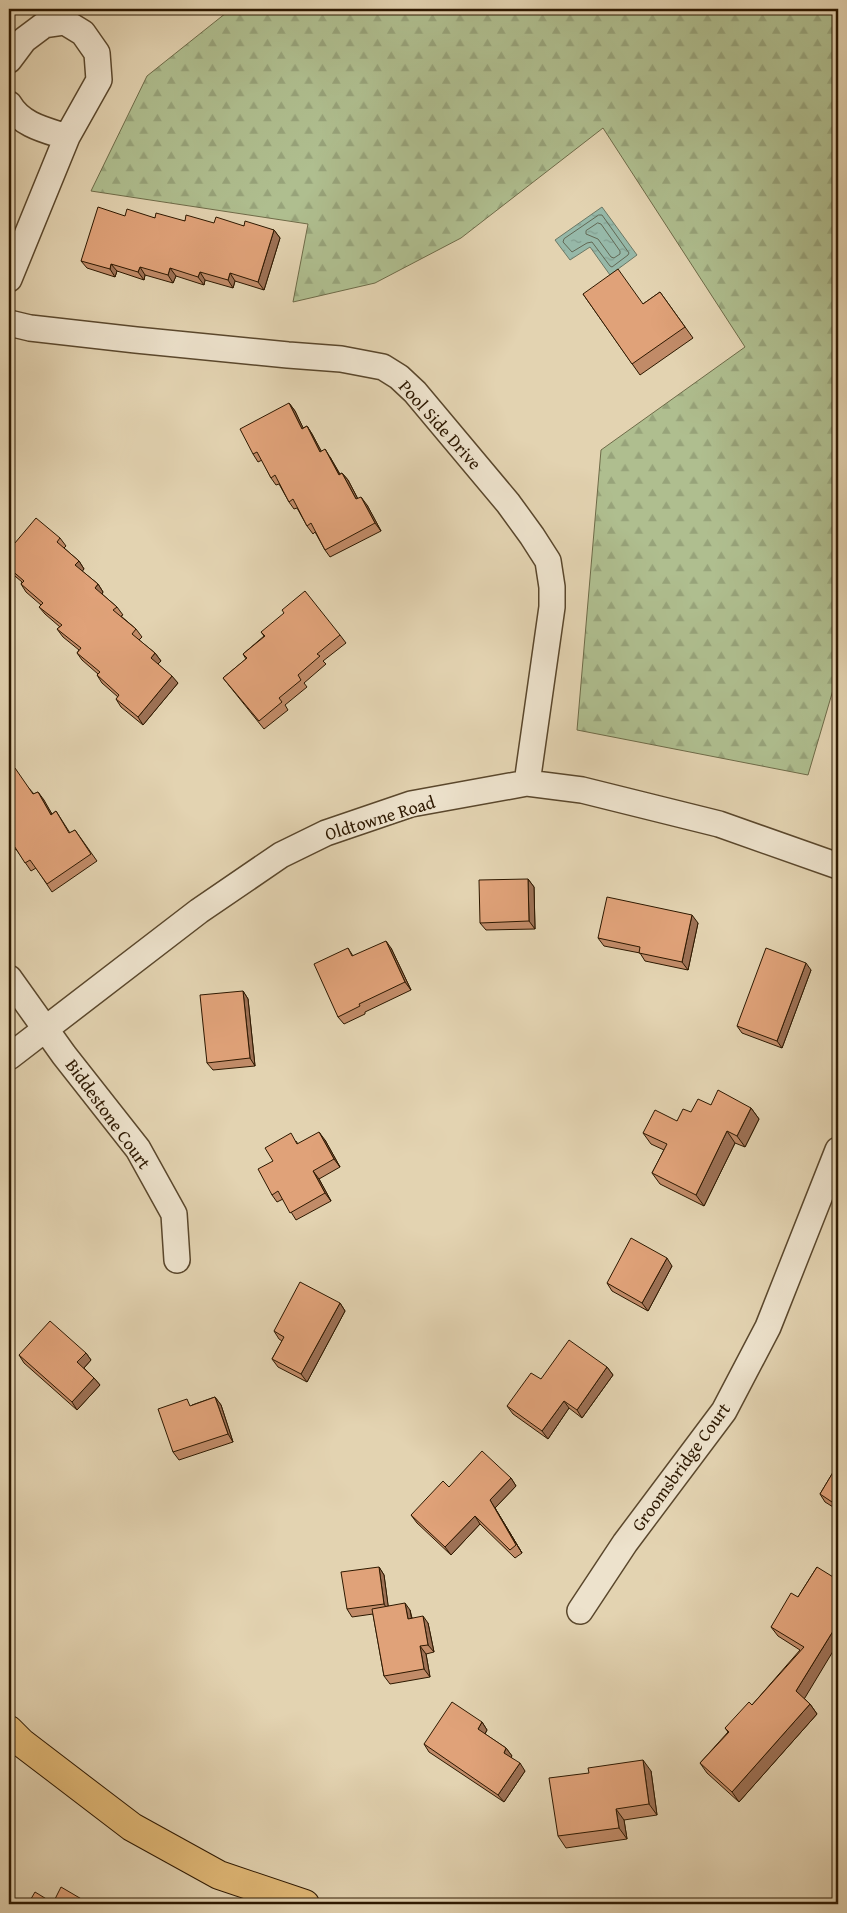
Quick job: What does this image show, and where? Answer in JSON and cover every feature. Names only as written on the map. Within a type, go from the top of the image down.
[{"type":"main road","points":[[9,1730],[22,1743],[132,1828],[219,1874],[305,1904]]},
{"type":"street","points":[[9,60],[24,40],[44,25],[65,22],[83,34],[97,53],[99,80],[67,137],[9,279]]},
{"type":"street","points":[[9,104],[22,120],[40,129],[67,137]]},
{"type":"street","name":"Pool Side Drive","points":[[9,323],[30,328],[136,340],[341,359],[383,367],[404,382],[415,392],[508,503],[548,561],[552,587],[552,607],[527,783]]},
{"type":"street","name":"Oldtowne Road","points":[[9,1057],[199,911],[281,855],[326,833],[411,804],[527,783],[582,790],[719,824],[838,866]]},
{"type":"street","name":"Biddestone Court","points":[[9,978],[45,1029],[138,1149],[174,1214],[177,1260]]},
{"type":"street","name":"Groomsbridge Court","points":[[580,1611],[625,1543],[724,1411],[768,1327],[838,1150]]},
{"type":"green space","points":[[231,9],[838,9],[838,673],[808,775],[577,730],[601,450],[745,347],[603,128],[461,238],[375,283],[293,302],[308,224],[91,191],[147,76]]},
{"type":"water","points":[[602,207],[637,255],[610,275],[590,247],[570,260],[555,240]]},
{"type":"building","points":[[98,207],[125,216],[127,209],[155,218],[156,213],[185,221],[186,215],[214,223],[216,217],[244,226],[245,221],[274,230],[258,282],[230,273],[228,280],[200,272],[198,277],[170,268],[168,275],[140,267],[138,272],[111,264],[110,269],[81,261]]},
{"type":"building","points":[[618,269],[643,304],[660,292],[685,327],[632,364],[583,294]]},
{"type":"building","points":[[289,403],[302,429],[307,426],[320,452],[325,449],[339,475],[342,473],[356,499],[361,497],[375,523],[325,550],[311,523],[307,526],[293,499],[289,502],[275,475],[271,478],[257,452],[253,454],[240,429]]},
{"type":"building","points":[[36,518],[60,538],[57,542],[79,561],[75,565],[98,584],[95,588],[117,607],[113,610],[136,629],[132,634],[155,653],[151,658],[172,676],[138,717],[116,699],[119,695],[97,675],[100,672],[77,653],[81,648],[57,629],[62,625],[39,607],[43,603],[21,584],[24,581],[9,568],[9,550]]},
{"type":"building","points":[[305,591],[340,635],[317,654],[320,656],[298,675],[301,680],[279,698],[282,702],[259,721],[223,678],[247,658],[243,654],[265,636],[261,632],[284,613],[282,610]]},
{"type":"building","points":[[9,766],[12,770],[15,768],[33,794],[38,792],[51,815],[56,811],[69,833],[75,830],[91,854],[47,884],[30,860],[25,863],[11,841],[9,842]]},
{"type":"building","points":[[528,879],[529,921],[480,923],[479,880]]},
{"type":"building","points":[[607,897],[692,915],[682,962],[639,953],[640,947],[598,938]]},
{"type":"building","points":[[386,941],[405,982],[359,1004],[360,1006],[338,1017],[314,964],[348,948],[352,956]]},
{"type":"building","points":[[766,948],[806,963],[777,1041],[737,1026]]},
{"type":"building","points":[[243,991],[250,1058],[207,1063],[200,995]]},
{"type":"building","points":[[718,1090],[751,1108],[737,1136],[727,1131],[696,1195],[652,1173],[667,1144],[643,1133],[655,1110],[677,1121],[683,1109],[691,1112],[698,1099],[711,1105]]},
{"type":"building","points":[[319,1132],[334,1159],[313,1171],[325,1193],[290,1213],[278,1191],[272,1195],[258,1169],[273,1161],[265,1148],[291,1133],[297,1144]]},
{"type":"building","points":[[631,1238],[667,1258],[642,1303],[607,1283]]},
{"type":"building","points":[[300,1282],[340,1303],[301,1374],[272,1359],[284,1337],[274,1331]]},
{"type":"building","points":[[50,1321],[86,1353],[77,1362],[94,1378],[72,1402],[19,1355]]},
{"type":"building","points":[[569,1340],[607,1367],[577,1410],[564,1401],[542,1431],[507,1406],[531,1373],[541,1379]]},
{"type":"building","points":[[215,1397],[228,1434],[173,1452],[158,1409],[187,1399],[190,1406]]},
{"type":"building","points":[[482,1451],[511,1478],[490,1500],[516,1545],[510,1550],[475,1516],[445,1547],[411,1515],[443,1481],[449,1487]]},
{"type":"building","points":[[838,1464],[838,1506],[820,1494]]},
{"type":"building","points":[[379,1567],[384,1604],[347,1609],[341,1572]]},
{"type":"building","points":[[817,1567],[838,1580],[838,1623],[796,1691],[810,1704],[732,1792],[700,1763],[729,1732],[725,1728],[749,1702],[752,1705],[804,1647],[771,1627],[791,1593],[798,1597]]},
{"type":"building","points":[[405,1603],[408,1619],[423,1616],[428,1645],[420,1646],[424,1669],[384,1676],[372,1609]]},
{"type":"building","points":[[452,1702],[482,1722],[478,1729],[506,1748],[504,1753],[520,1763],[498,1795],[424,1744]]},
{"type":"building","points":[[643,1760],[649,1804],[616,1809],[619,1828],[558,1836],[549,1778],[589,1773],[588,1768]]},
{"type":"building","points":[[61,1887],[90,1904],[28,1904],[35,1892],[53,1903]]}]
